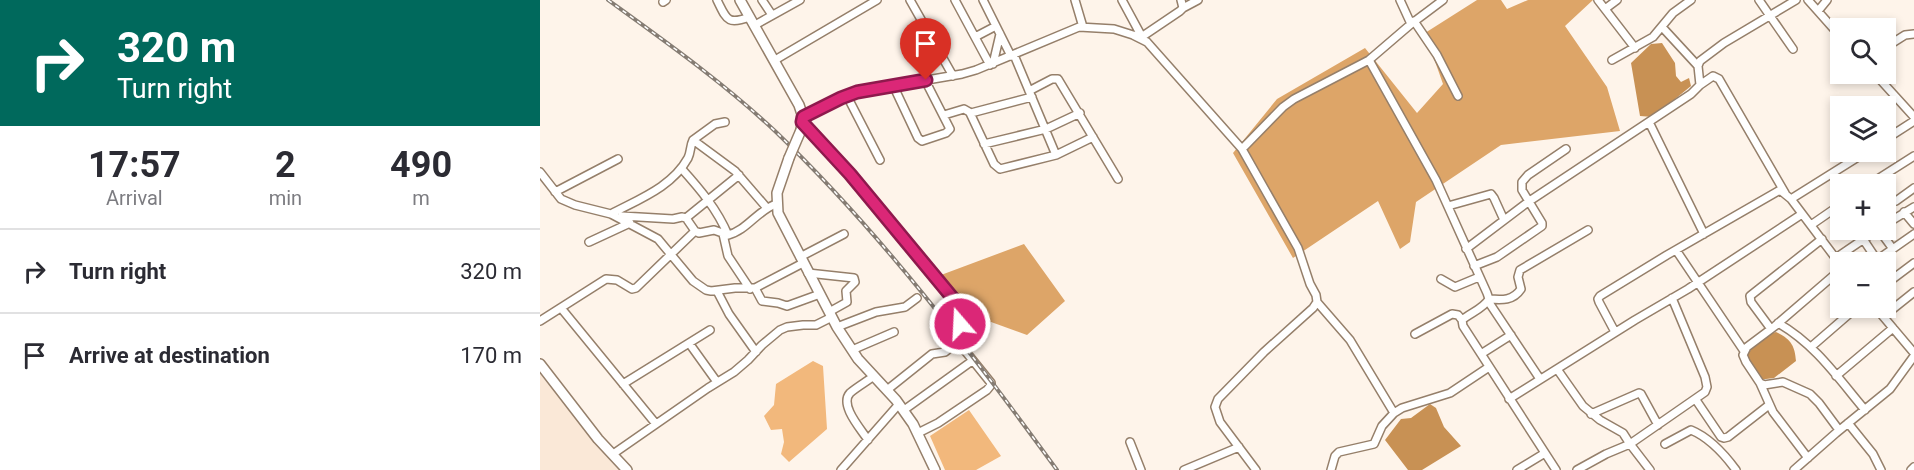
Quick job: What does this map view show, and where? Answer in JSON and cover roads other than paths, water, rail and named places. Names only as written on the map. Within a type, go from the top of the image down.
[{"type":"main road","points":[[744,1],[799,105],[802,123],[772,206],[778,213],[837,327],[852,350],[901,407],[918,433],[935,470]]},
{"type":"main road","points":[[540,364],[598,439],[627,470]]},
{"type":"street","points":[[717,0],[729,20],[738,21],[753,21],[772,15],[800,0]]},
{"type":"street","points":[[762,0],[772,15]]},
{"type":"street","points":[[775,60],[877,0]]},
{"type":"street","points":[[910,0],[953,76]]},
{"type":"street","points":[[955,0],[991,64]]},
{"type":"street","points":[[983,0],[1013,55],[1056,155]]},
{"type":"street","points":[[1075,0],[1078,28]]},
{"type":"street","points":[[1122,0],[1141,37],[1242,148],[1298,248],[1317,302],[1350,340],[1394,413]]},
{"type":"street","points":[[1141,37],[1182,4],[1198,0]]},
{"type":"street","points":[[1400,0],[1412,22],[1437,55],[1458,96]]},
{"type":"street","points":[[1242,148],[1283,107],[1369,60],[1412,22],[1443,0]]},
{"type":"street","points":[[1598,0],[1635,48]]},
{"type":"street","points":[[1605,9],[1617,0]]},
{"type":"street","points":[[1612,60],[1653,37],[1673,13],[1691,0]]},
{"type":"street","points":[[1759,0],[1793,49]]},
{"type":"street","points":[[1700,85],[1698,66],[1700,61],[1796,0]]},
{"type":"street","points":[[1808,0],[1830,25]]},
{"type":"street","points":[[1818,11],[1827,0]]},
{"type":"street","points":[[975,37],[996,26]]},
{"type":"street","points":[[1662,27],[1698,66]]},
{"type":"street","points":[[918,433],[938,423],[990,388],[991,383],[958,342],[960,314],[956,302],[850,174],[802,123],[847,96],[893,85],[953,76],[991,64],[1078,28],[1114,29],[1141,37]]},
{"type":"street","points":[[991,64],[1000,34]]},
{"type":"street","points":[[1896,40],[1901,36],[1914,34]]},
{"type":"street","points":[[1369,60],[1436,180],[1488,300],[1540,379]]},
{"type":"street","points":[[1466,249],[1528,202],[1691,94],[1713,76],[1719,79],[1785,193],[1831,252]]},
{"type":"street","points":[[970,113],[1030,94],[1052,79],[1058,79],[1118,179]]},
{"type":"street","points":[[893,85],[920,140],[925,141],[948,131],[950,126],[926,80]]},
{"type":"street","points":[[1884,84],[1914,119],[1896,132]]},
{"type":"street","points":[[847,96],[880,160]]},
{"type":"street","points":[[944,115],[964,109],[970,113],[994,164],[1000,169],[1056,155],[1093,137]]},
{"type":"street","points":[[984,144],[1046,129],[1080,113]]},
{"type":"street","points":[[614,215],[666,184],[688,157],[693,140],[715,124],[724,122]]},
{"type":"street","points":[[1649,122],[1704,234]]},
{"type":"street","points":[[686,218],[695,231],[702,234],[714,230],[725,234],[736,232],[772,206],[728,165],[693,140]]},
{"type":"street","points":[[1474,266],[1497,257],[1542,226],[1522,190],[1522,182],[1566,149]]},
{"type":"street","points":[[1886,174],[1914,156]]},
{"type":"street","points":[[555,192],[618,159]]},
{"type":"street","points":[[1791,199],[1850,162]]},
{"type":"street","points":[[681,168],[709,200],[721,219],[728,256],[762,301],[787,306],[820,294]]},
{"type":"street","points":[[540,172],[555,192],[568,203],[614,215],[658,239],[693,281],[705,290],[752,289],[844,234]]},
{"type":"street","points":[[614,215],[686,218],[739,175]]},
{"type":"street","points":[[1896,201],[1914,188]]},
{"type":"street","points":[[1615,332],[1598,299],[1776,191],[1780,190],[1785,193]]},
{"type":"street","points":[[1448,206],[1491,194],[1504,220]]},
{"type":"street","points":[[1896,217],[1914,207]]},
{"type":"street","points":[[1811,225],[1830,212]]},
{"type":"street","points":[[1904,212],[1914,224]]},
{"type":"street","points":[[1509,399],[1697,283],[1802,214]]},
{"type":"street","points":[[589,242],[630,222]]},
{"type":"street","points":[[1462,320],[1488,300],[1507,300],[1516,296],[1521,286],[1518,277],[1520,270],[1588,230]]},
{"type":"street","points":[[540,321],[606,279],[617,279],[632,289],[636,288],[695,231]]},
{"type":"street","points":[[1889,252],[1914,234]]},
{"type":"street","points":[[1771,329],[1751,302],[1750,296],[1821,239]]},
{"type":"street","points":[[1848,252],[1862,240]]},
{"type":"street","points":[[1886,240],[1893,249]]},
{"type":"street","points":[[1676,250],[1744,351],[1746,362],[1760,383],[1769,405],[1808,458]]},
{"type":"street","points":[[1896,276],[1914,263]]},
{"type":"street","points":[[613,454],[740,368],[770,337],[787,327],[816,325],[847,302],[846,291],[855,282],[854,279],[808,273]]},
{"type":"street","points":[[1441,279],[1455,287],[1479,277]]},
{"type":"street","points":[[1744,351],[1830,279]]},
{"type":"street","points":[[717,291],[729,314],[756,352]]},
{"type":"street","points":[[1896,306],[1914,292]]},
{"type":"street","points":[[837,327],[876,312],[905,307],[918,298]]},
{"type":"street","points":[[1577,470],[1606,453],[1630,444],[1705,392],[1707,387],[1705,377],[1672,298]]},
{"type":"street","points":[[1256,470],[1217,414],[1215,407],[1218,399],[1317,302]]},
{"type":"street","points":[[561,308],[656,424]]},
{"type":"street","points":[[1414,334],[1452,314],[1458,315],[1556,470]]},
{"type":"street","points":[[1811,347],[1845,318]]},
{"type":"street","points":[[1794,470],[1890,389],[1914,357],[1886,318]]},
{"type":"street","points":[[1778,323],[1795,333],[1811,347],[1865,410]]},
{"type":"street","points":[[1836,376],[1893,328]]},
{"type":"street","points":[[623,384],[710,330]]},
{"type":"street","points":[[852,350],[894,332]]},
{"type":"street","points":[[1481,354],[1510,335]]},
{"type":"street","points":[[886,390],[933,354],[945,352],[958,342]]},
{"type":"street","points":[[689,343],[717,382]]},
{"type":"street","points":[[841,470],[849,467],[868,440],[901,407],[972,361]]},
{"type":"street","points":[[1331,470],[1335,456],[1339,452],[1374,444],[1382,426],[1394,413],[1402,408],[1450,393],[1490,367]]},
{"type":"street","points":[[1557,369],[1579,402],[1600,420],[1621,430],[1650,470]]},
{"type":"street","points":[[868,440],[846,402],[849,394],[874,376]]},
{"type":"street","points":[[1760,383],[1764,385],[1783,382],[1810,394],[1839,430]]},
{"type":"street","points":[[1592,414],[1639,393],[1658,426]]},
{"type":"street","points":[[1696,400],[1724,438],[1769,405]]},
{"type":"street","points":[[1848,423],[1873,454],[1881,470]]},
{"type":"street","points":[[1665,444],[1691,430],[1697,432],[1719,450],[1736,470]]},
{"type":"street","points":[[1130,442],[1141,470]]},
{"type":"street","points":[[1184,470],[1239,447]]},
{"type":"street","points":[[1517,470],[1545,453]]},
{"type":"street","points":[[1911,470],[1914,467]]},
{"type":"railway","points":[[608,0],[736,97],[776,132],[815,171],[853,211],[924,295],[1057,470]]}]
